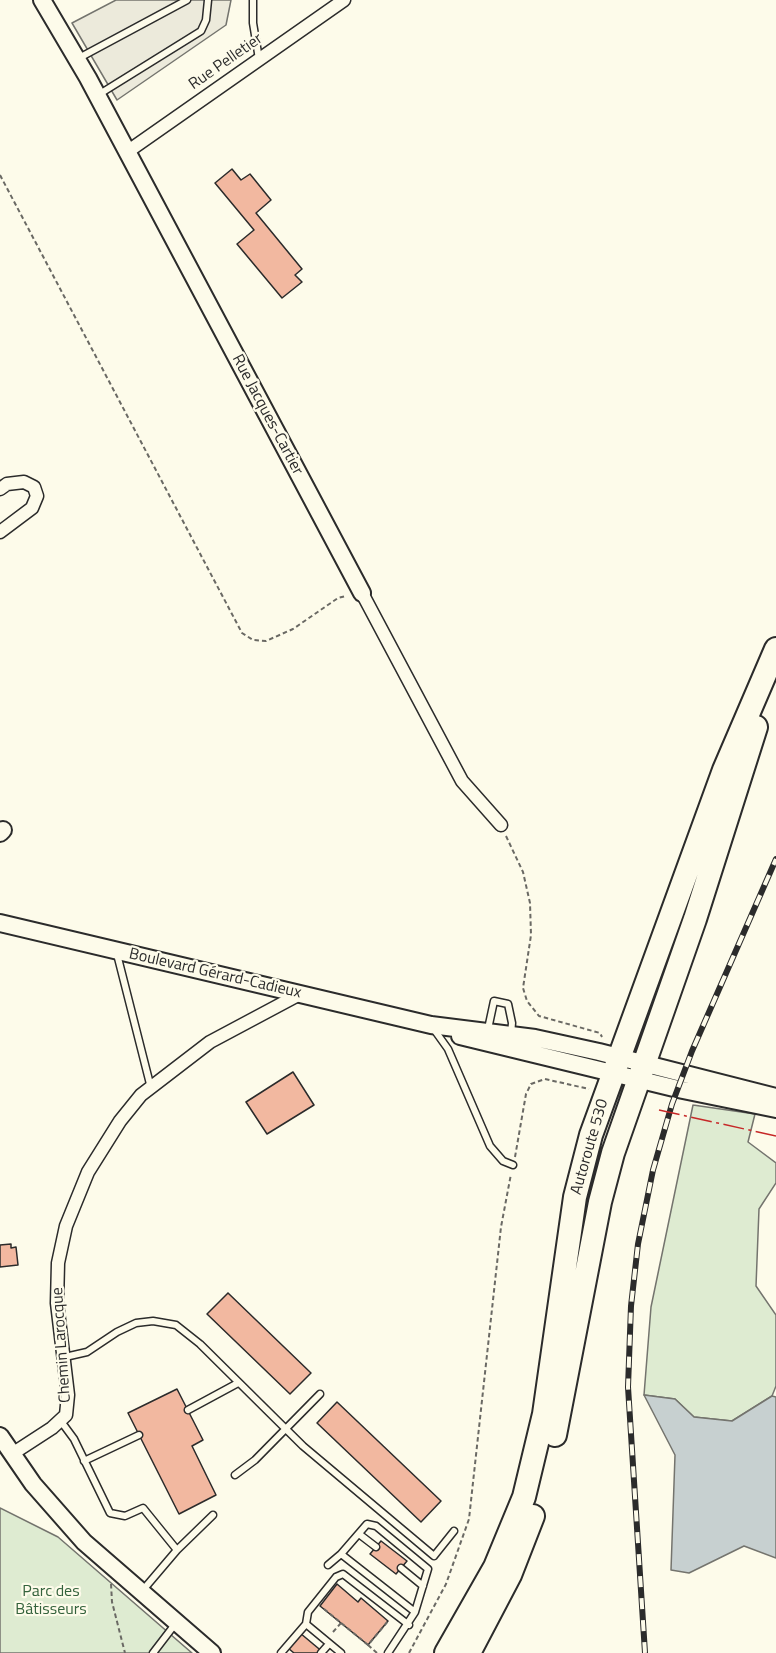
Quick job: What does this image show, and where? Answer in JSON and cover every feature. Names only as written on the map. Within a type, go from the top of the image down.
[{"type":"highway","name":"Autoroute 530","points":[[446,1653],[495,1567],[515,1524],[529,1483],[545,1407],[575,1197],[591,1135],[724,770],[776,649]]},
{"type":"highway","name":"Autoroute 530","points":[[469,1653],[513,1568],[539,1500],[567,1382],[600,1202],[617,1139],[711,872],[776,663]]},
{"type":"main road","name":"Rue Jacques-Cartier","points":[[42,0],[98,95],[362,593]]},
{"type":"main road","name":"Boulevard Gérard-Cadieux","points":[[0,923],[431,1025],[511,1034],[776,1109]]},
{"type":"main road","name":"Boulevard Gérard-Cadieux","points":[[431,1025],[470,1040],[617,1064]]},
{"type":"main road","name":"Boulevard Gérard-Cadieux","points":[[642,1071],[776,1097]]},
{"type":"main road","points":[[0,1437],[70,1528],[140,1593],[212,1653]]},
{"type":"street","name":"Rue Pelletier","points":[[127,152],[344,0]]},
{"type":"street","points":[[0,489],[7,484],[24,482],[34,488],[37,496],[32,507],[0,532]]},
{"type":"street","name":"Rue Jacques-Cartier","points":[[362,593],[462,781],[501,825]]},
{"type":"street","name":"Chemin Larocque","points":[[12,1455],[66,1414],[68,1395],[65,1357],[57,1303],[58,1263],[66,1226],[88,1172],[120,1121],[141,1095],[210,1042],[300,994]]},
{"type":"lane","points":[[77,59],[187,0]]},
{"type":"lane","points":[[98,95],[201,31],[206,20],[208,0]]},
{"type":"lane","points":[[253,0],[255,46],[259,59]]},
{"type":"lane","points":[[116,950],[151,1088]]},
{"type":"lane","points":[[488,1031],[494,1001],[508,1004],[512,1023],[511,1034]]},
{"type":"lane","points":[[431,1025],[448,1049],[490,1146],[502,1161],[513,1165]]},
{"type":"lane","points":[[65,1357],[87,1352],[136,1323],[169,1322],[200,1344],[286,1430],[434,1556],[454,1531]]},
{"type":"lane","points":[[188,1410],[238,1383]]},
{"type":"lane","points":[[235,1475],[286,1430],[320,1394]]},
{"type":"lane","points":[[60,1420],[74,1439],[110,1513],[124,1516],[143,1508],[177,1550]]},
{"type":"lane","points":[[84,1461],[139,1435]]},
{"type":"lane","points":[[140,1593],[177,1550],[213,1515]]},
{"type":"lane","points":[[328,1565],[341,1554],[367,1524],[376,1526],[428,1569],[409,1625],[388,1653]]},
{"type":"lane","points":[[359,1534],[376,1547]]},
{"type":"lane","points":[[341,1554],[415,1612]]},
{"type":"lane","points":[[401,1568],[423,1586]]},
{"type":"lane","points":[[281,1653],[306,1624],[308,1612],[336,1577],[343,1574],[409,1625]]},
{"type":"lane","points":[[153,1653],[176,1623]]},
{"type":"lane","points":[[306,1624],[341,1653]]},
{"type":"lane","points":[[321,1653],[327,1642]]},
{"type":"path","points":[[0,175],[242,633],[254,640],[266,641],[293,629],[338,598],[362,593]]},
{"type":"path","points":[[508,839],[523,872],[530,903],[531,935],[523,988],[527,1001],[539,1016],[600,1033],[602,1038]]},
{"type":"path","points":[[409,1653],[446,1584],[469,1519],[501,1227],[526,1094],[531,1084],[545,1079],[591,1090]]},
{"type":"path","points":[[111,1584],[112,1602],[125,1653]]},
{"type":"path","points":[[320,1606],[377,1653]]},
{"type":"path","points":[[368,1646],[390,1619]]},
{"type":"path","points":[[327,1642],[340,1623]]},
{"type":"green space","points":[[693,1105],[755,1114],[748,1142],[776,1163],[776,1183],[759,1209],[756,1286],[776,1315],[776,1386],[772,1396],[732,1421],[694,1417],[675,1399],[644,1395],[651,1307]]},
{"type":"green space","name":"Parc des Bâtisseurs","points":[[0,1508],[58,1537],[192,1653],[0,1653]]},
{"type":"shaded area","points":[[116,0],[231,0],[226,25],[117,100],[72,23]]},
{"type":"shaded area","points":[[644,1395],[675,1399],[694,1417],[732,1421],[772,1396],[776,1397],[776,1558],[744,1546],[689,1573],[671,1570],[675,1455]]},
{"type":"building","points":[[232,169],[241,180],[250,174],[271,200],[256,213],[302,269],[295,275],[302,282],[282,298],[237,244],[254,230],[215,183]]},
{"type":"building","points":[[293,1072],[314,1105],[267,1134],[246,1102]]},
{"type":"building","points":[[11,1244],[11,1248],[16,1247],[18,1265],[0,1267],[0,1245]]},
{"type":"building","points":[[228,1293],[311,1373],[290,1394],[207,1314]]},
{"type":"building","points":[[177,1389],[203,1440],[192,1446],[216,1495],[179,1514],[128,1413]]},
{"type":"building","points":[[337,1402],[441,1501],[421,1522],[317,1423]]},
{"type":"building","points":[[381,1541],[407,1561],[396,1574],[370,1554]]},
{"type":"building","points":[[337,1584],[358,1602],[361,1598],[388,1621],[368,1645],[320,1606]]},
{"type":"building","points":[[300,1633],[324,1653],[294,1653],[288,1648]]},
{"type":"railway","points":[[645,1653],[628,1387],[631,1306],[638,1244],[653,1170],[672,1104],[692,1051],[776,859]]},
{"type":"power","points":[[659,1110],[776,1136]]}]
